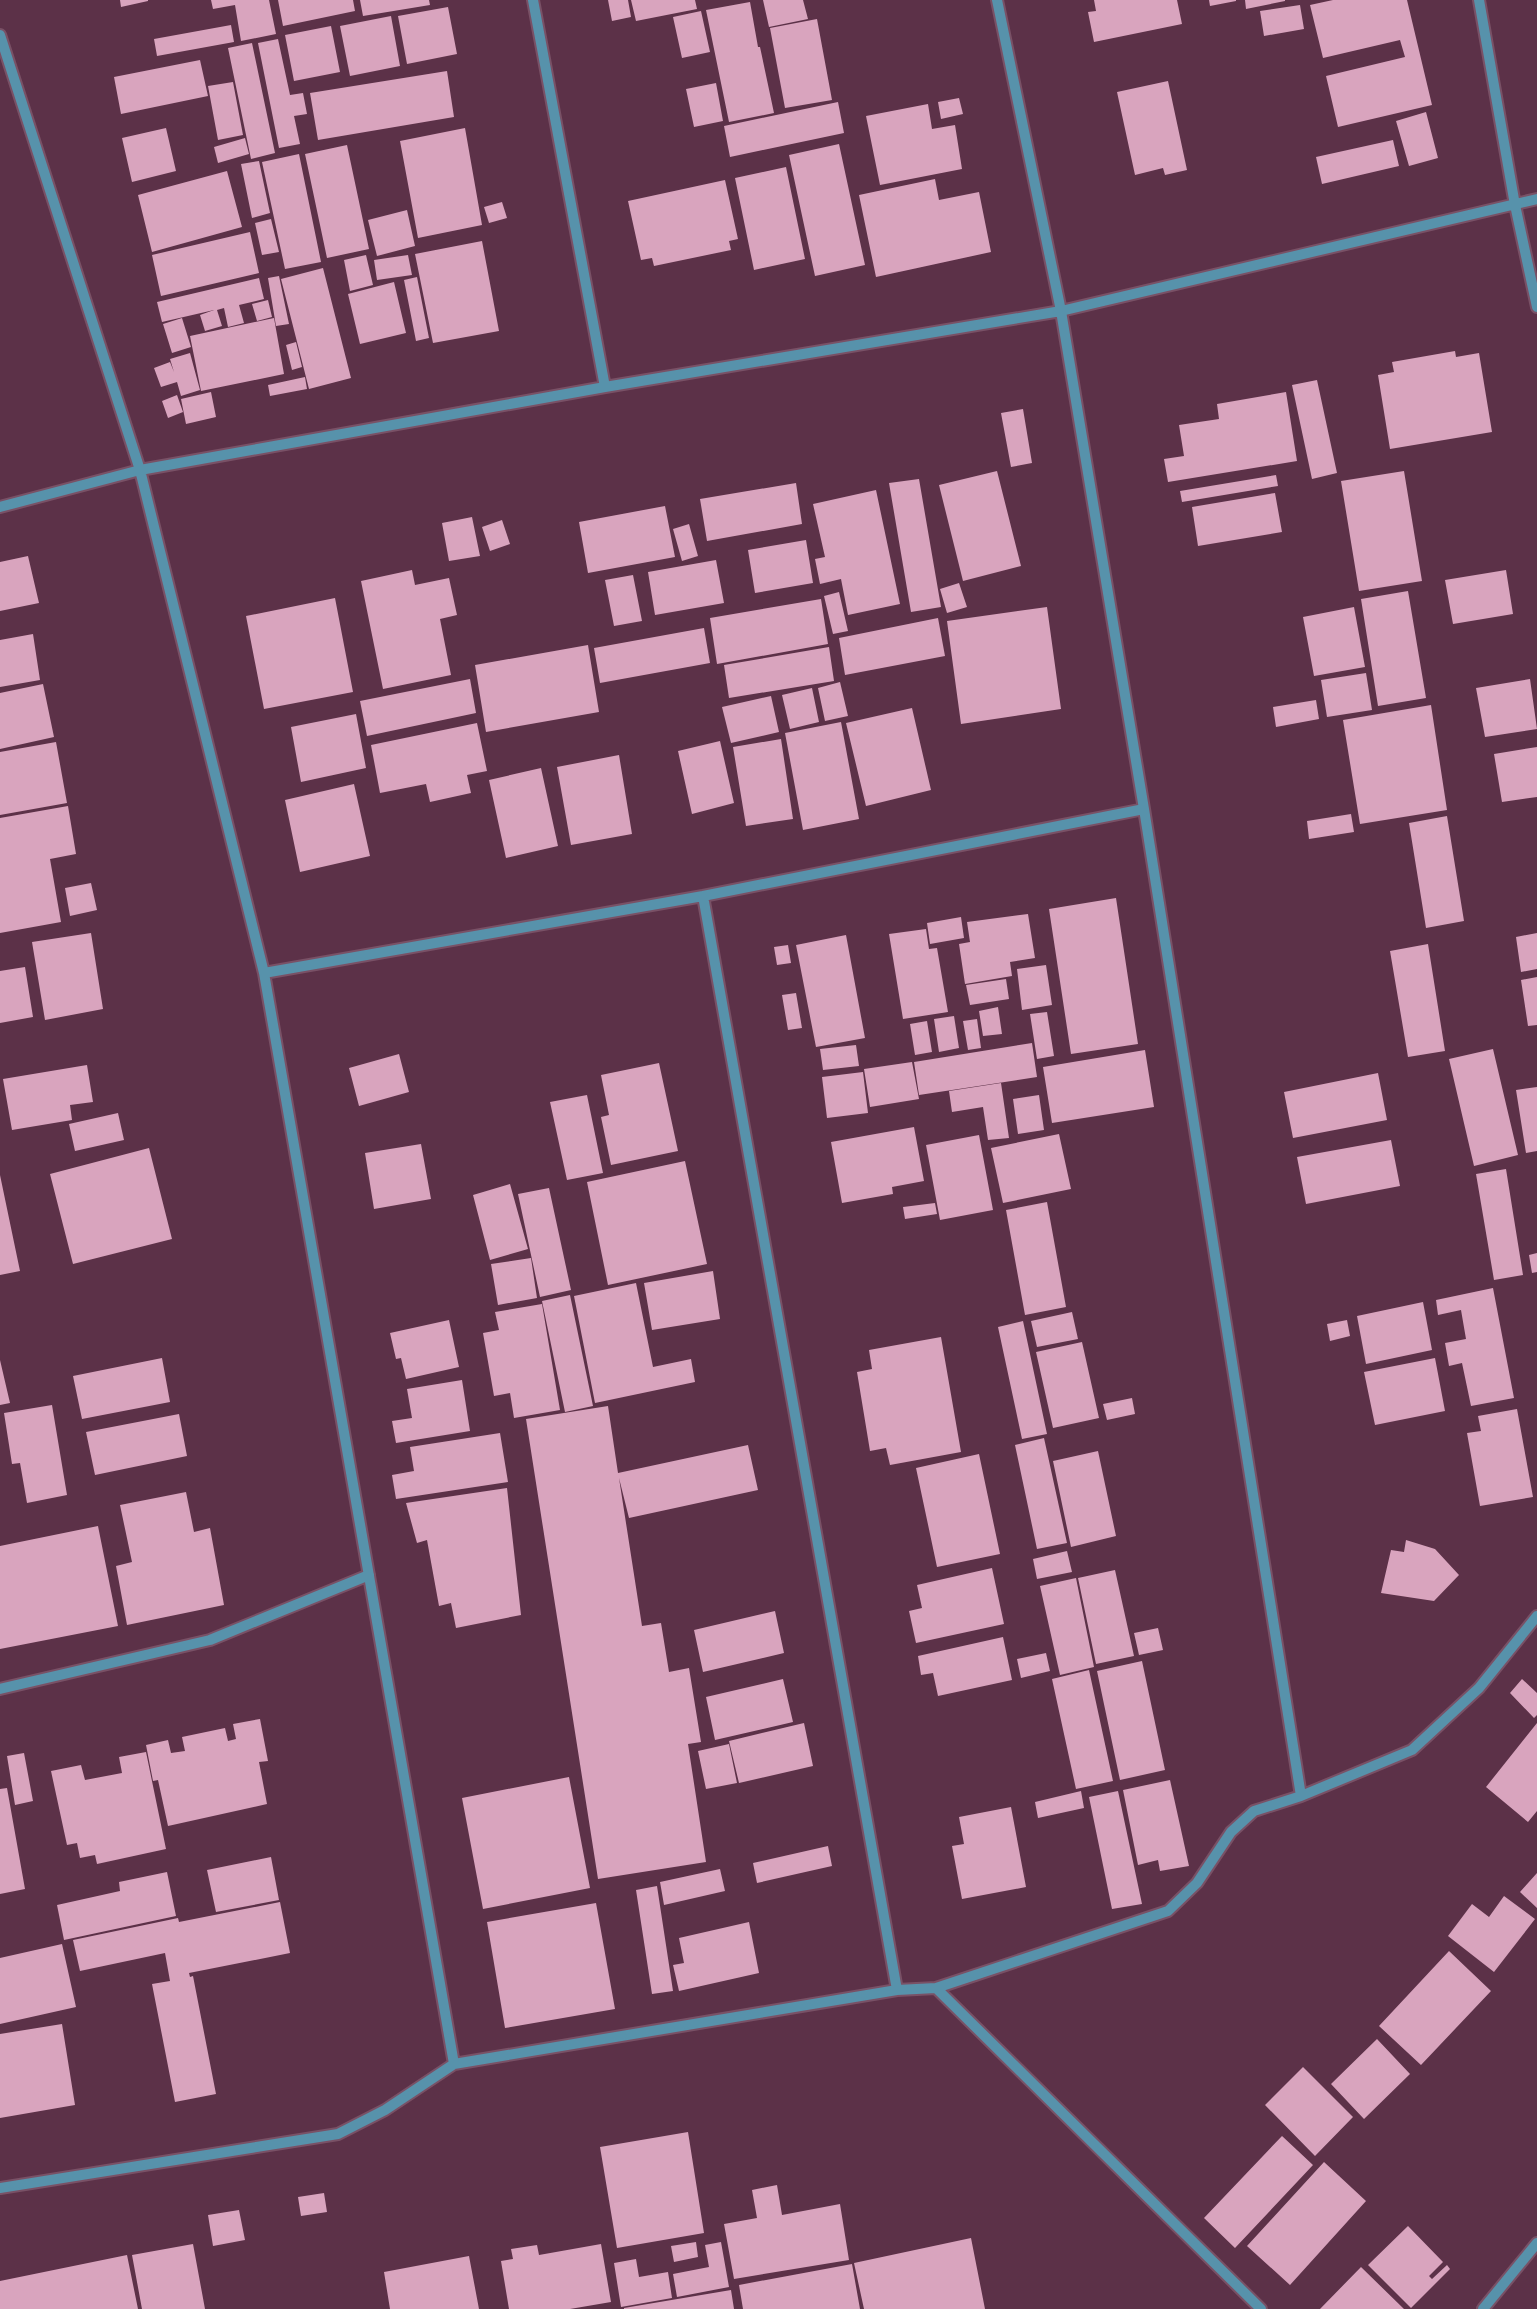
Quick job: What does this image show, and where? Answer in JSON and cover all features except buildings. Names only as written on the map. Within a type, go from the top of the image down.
[{"type":"street","points":[[533,0],[605,387]]},
{"type":"street","points":[[997,0],[1061,311],[1144,809],[1301,1796]]},
{"type":"street","points":[[1479,0],[1515,205],[1537,307]]},
{"type":"street","points":[[0,35],[140,470],[264,973],[454,2064]]},
{"type":"street","points":[[0,507],[140,470],[605,387],[1061,311],[1537,199]]},
{"type":"street","points":[[264,973],[703,896],[1144,809]]},
{"type":"street","points":[[703,896],[897,1990]]},
{"type":"street","points":[[0,1689],[210,1640],[369,1575]]},
{"type":"street","points":[[0,2188],[338,2134],[385,2110],[454,2064],[897,1990],[936,1988],[1168,1911],[1197,1883],[1231,1832],[1254,1811],[1301,1796],[1412,1750],[1479,1688],[1537,1616]]},
{"type":"street","points":[[936,1988],[1261,2309]]},
{"type":"street","points":[[1483,2309],[1537,2243]]}]
